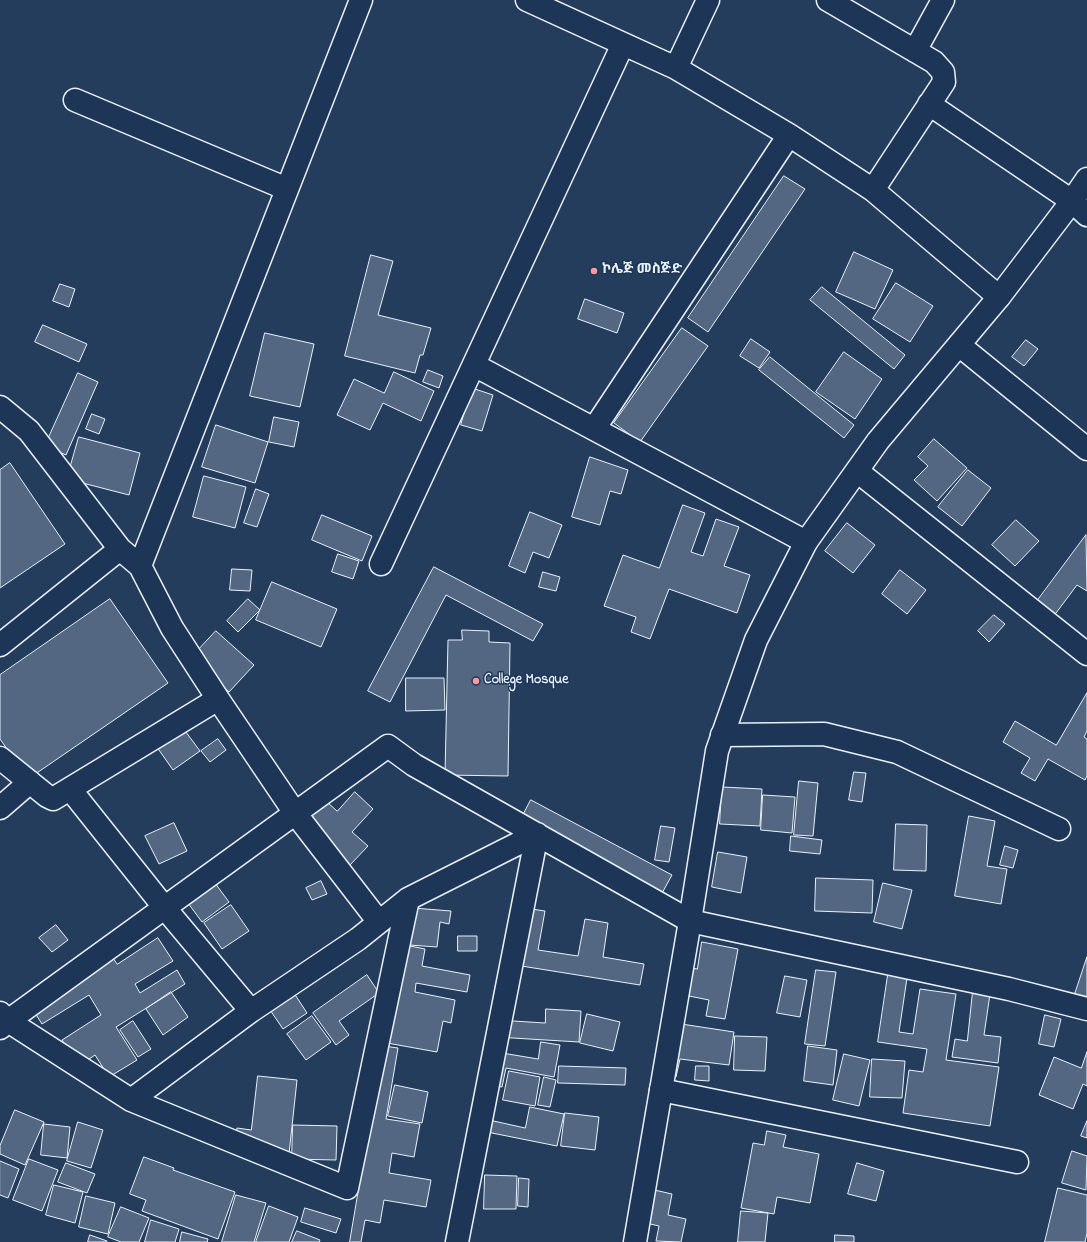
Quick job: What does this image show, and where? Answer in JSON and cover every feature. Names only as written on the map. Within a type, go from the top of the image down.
[{"type":"street","points":[[140,566],[361,0]]},
{"type":"street","points":[[527,0],[676,68],[789,135],[873,190],[999,296]]},
{"type":"street","points":[[676,68],[708,0]]},
{"type":"street","points":[[828,0],[934,62],[943,72],[944,82],[873,190]]},
{"type":"street","points":[[915,51],[943,0]]},
{"type":"street","points":[[381,564],[623,44]]},
{"type":"street","points":[[75,100],[287,189]]},
{"type":"street","points":[[929,104],[1079,208]]},
{"type":"street","points":[[594,429],[789,135]]},
{"type":"street","points":[[635,1242],[690,921],[717,751],[756,640],[806,542],[878,441],[999,296],[1079,208],[1087,179]]},
{"type":"street","points":[[959,345],[1087,449]]},
{"type":"street","points":[[474,365],[806,542]]},
{"type":"street","points":[[0,407],[29,431],[120,549],[140,566],[172,628],[218,699],[295,813],[379,922]]},
{"type":"street","points":[[857,471],[1087,654]]},
{"type":"street","points":[[0,645],[120,549]]},
{"type":"street","points":[[0,758],[47,796],[53,799],[218,699]]},
{"type":"street","points":[[722,736],[824,734],[897,752],[1059,829]]},
{"type":"street","points":[[408,899],[347,1188],[131,1100],[3,1020],[164,907],[388,746],[414,765],[690,921],[1009,989],[1087,1009]]},
{"type":"street","points":[[0,808],[30,782]]},
{"type":"street","points":[[70,789],[164,907],[251,1011]]},
{"type":"street","points":[[131,1100],[251,1011],[358,939],[408,899],[537,834]]},
{"type":"street","points":[[457,1242],[537,834]]},
{"type":"street","points":[[661,1090],[1017,1162]]},
{"type":"building","points":[[784,176],[805,189],[708,332],[688,318]]},
{"type":"building","points":[[854,252],[893,270],[875,309],[836,292]]},
{"type":"building","points":[[371,255],[393,261],[378,315],[431,328],[423,355],[420,355],[415,373],[345,356]]},
{"type":"building","points":[[896,283],[933,306],[910,342],[873,319]]},
{"type":"building","points":[[60,284],[75,289],[69,307],[53,301]]},
{"type":"building","points":[[822,287],[905,355],[894,369],[810,300]]},
{"type":"building","points":[[585,299],[624,313],[617,333],[578,319]]},
{"type":"building","points":[[43,325],[87,344],[79,362],[35,342]]},
{"type":"building","points":[[682,328],[708,346],[640,442],[614,423]]},
{"type":"building","points":[[265,333],[314,344],[300,407],[250,396]]},
{"type":"building","points":[[751,339],[770,352],[759,368],[740,356]]},
{"type":"building","points":[[1026,340],[1038,349],[1024,366],[1012,357]]},
{"type":"building","points":[[844,352],[882,379],[855,419],[816,392]]},
{"type":"building","points":[[770,357],[854,425],[844,438],[759,370]]},
{"type":"building","points":[[428,370],[443,376],[439,388],[423,382]]},
{"type":"building","points":[[394,372],[434,391],[421,421],[383,403],[370,430],[337,415],[354,379],[384,393]]},
{"type":"building","points":[[78,373],[98,382],[66,455],[45,446]]},
{"type":"building","points":[[472,388],[493,395],[482,431],[461,425]]},
{"type":"building","points":[[92,414],[105,419],[99,434],[86,429]]},
{"type":"building","points":[[274,417],[299,422],[294,447],[269,442]]},
{"type":"building","points":[[216,425],[268,442],[255,483],[202,467]]},
{"type":"building","points":[[79,437],[140,453],[129,495],[67,479]]},
{"type":"building","points":[[934,439],[967,468],[937,501],[914,480],[928,466],[918,457]]},
{"type":"building","points":[[590,457],[628,470],[621,494],[610,491],[600,525],[572,517]]},
{"type":"building","points":[[10,463],[65,544],[0,588],[0,470]]},
{"type":"building","points":[[968,470],[991,488],[962,526],[938,507]]},
{"type":"building","points":[[204,476],[246,487],[235,528],[193,517]]},
{"type":"building","points":[[256,489],[269,494],[257,527],[244,523]]},
{"type":"building","points":[[683,505],[705,513],[691,552],[703,556],[716,519],[739,527],[724,566],[750,575],[737,613],[669,589],[650,639],[631,632],[636,617],[604,606],[623,555],[659,568]]},
{"type":"building","points":[[530,512],[562,525],[549,558],[533,552],[525,573],[509,566]]},
{"type":"building","points":[[322,515],[372,536],[362,561],[312,540]]},
{"type":"building","points":[[1016,520],[1039,541],[1015,566],[992,545]]},
{"type":"building","points":[[847,523],[875,545],[853,573],[825,551]]},
{"type":"building","points":[[1086,535],[1087,591],[1077,585],[1053,617],[1035,604]]},
{"type":"building","points":[[338,554],[359,561],[353,579],[332,572]]},
{"type":"building","points":[[434,567],[543,624],[533,641],[446,595],[390,702],[368,691]]},
{"type":"building","points":[[232,569],[252,570],[250,591],[230,590]]},
{"type":"building","points":[[900,570],[926,590],[907,614],[882,594]]},
{"type":"building","points":[[543,572],[560,577],[556,591],[539,587]]},
{"type":"building","points":[[272,582],[337,609],[321,647],[256,620]]},
{"type":"building","points":[[110,599],[168,683],[28,779],[0,739],[0,675]]},
{"type":"building","points":[[248,599],[260,610],[238,632],[227,621]]},
{"type":"building","points":[[994,615],[1005,624],[989,642],[978,631]]},
{"type":"building","points":[[462,630],[489,631],[489,642],[510,643],[508,776],[445,775],[448,640],[462,640]]},
{"type":"building","points":[[216,631],[254,665],[229,692],[191,658]]},
{"type":"building","points":[[406,678],[444,678],[445,710],[406,711]]},
{"type":"building","points":[[1087,693],[1087,731],[1084,737],[1087,739],[1087,776],[1085,780],[1048,759],[1035,781],[1021,773],[1030,758],[1003,742],[1015,721],[1056,745]]},
{"type":"building","points":[[180,724],[200,751],[173,770],[154,743]]},
{"type":"building","points":[[218,739],[226,750],[210,762],[201,751]]},
{"type":"building","points":[[854,772],[866,773],[862,802],[849,800]]},
{"type":"building","points":[[799,781],[818,783],[813,836],[794,835]]},
{"type":"building","points":[[722,787],[762,789],[760,826],[720,824]]},
{"type":"building","points":[[355,792],[373,809],[352,832],[368,846],[349,866],[295,817],[317,793],[337,811]]},
{"type":"building","points":[[763,795],[795,797],[792,833],[761,830]]},
{"type":"building","points":[[531,800],[672,875],[661,895],[520,821]]},
{"type":"building","points":[[969,816],[995,821],[987,866],[1007,869],[1001,904],[955,896]]},
{"type":"building","points":[[174,823],[187,851],[159,864],[145,836]]},
{"type":"building","points":[[896,824],[927,825],[926,871],[894,870]]},
{"type":"building","points":[[661,826],[675,828],[669,862],[655,860]]},
{"type":"building","points":[[791,836],[822,840],[820,854],[790,851]]},
{"type":"building","points":[[1005,846],[1018,850],[1013,868],[1000,865]]},
{"type":"building","points":[[718,852],[747,857],[741,893],[712,887]]},
{"type":"building","points":[[209,875],[229,902],[202,922],[182,895]]},
{"type":"building","points":[[816,878],[873,880],[872,913],[815,911]]},
{"type":"building","points":[[321,881],[327,894],[312,900],[306,888]]},
{"type":"building","points":[[883,883],[912,890],[902,929],[874,922]]},
{"type":"building","points":[[231,905],[249,931],[222,949],[204,923]]},
{"type":"building","points":[[518,907],[545,911],[538,950],[578,956],[585,919],[608,923],[603,957],[644,964],[640,985],[509,964]]},
{"type":"building","points":[[413,908],[451,911],[449,924],[440,922],[437,947],[409,945]]},
{"type":"building","points":[[56,925],[68,940],[52,952],[39,938]]},
{"type":"building","points":[[458,936],[477,936],[477,951],[458,951]]},
{"type":"building","points":[[158,938],[173,961],[135,984],[140,993],[177,970],[185,984],[116,1027],[137,1060],[109,1077],[95,1055],[79,1066],[62,1040],[101,1015],[89,995],[42,1024],[30,1005],[111,955],[117,964]]},
{"type":"building","points":[[702,942],[738,949],[725,1019],[706,1016],[709,1000],[674,993],[680,966],[697,969]]},
{"type":"building","points":[[405,945],[425,949],[422,966],[470,975],[467,992],[416,983],[415,992],[455,1000],[451,1023],[443,1021],[437,1052],[387,1043]]},
{"type":"building","points":[[1087,957],[1087,998],[1075,994]]},
{"type":"building","points":[[816,970],[836,972],[825,1046],[805,1044]]},
{"type":"building","points":[[367,975],[379,993],[339,1021],[349,1035],[336,1045],[313,1013]]},
{"type":"building","points":[[888,975],[907,978],[899,1032],[913,1034],[920,989],[956,994],[946,1060],[999,1067],[990,1126],[903,1113],[909,1070],[923,1072],[927,1049],[878,1042]]},
{"type":"building","points":[[785,976],[807,980],[800,1017],[777,1013]]},
{"type":"building","points":[[290,987],[307,1013],[283,1029],[266,1004]]},
{"type":"building","points":[[973,991],[990,994],[984,1035],[1001,1037],[998,1063],[952,1057],[955,1039],[967,1041]]},
{"type":"building","points":[[171,992],[188,1017],[163,1035],[146,1009]]},
{"type":"building","points":[[546,1009],[581,1011],[579,1042],[496,1037],[497,1020],[545,1023]]},
{"type":"building","points":[[587,1014],[620,1022],[613,1051],[580,1043]]},
{"type":"building","points":[[1045,1015],[1061,1019],[1054,1047],[1039,1044]]},
{"type":"building","points":[[312,1016],[331,1042],[306,1060],[287,1034]]},
{"type":"building","points":[[133,1021],[151,1049],[138,1057],[120,1030]]},
{"type":"building","points":[[668,1022],[734,1032],[729,1065],[680,1059],[676,1077],[661,1075]]},
{"type":"building","points":[[735,1036],[767,1037],[765,1071],[734,1070]]},
{"type":"building","points":[[541,1042],[560,1045],[554,1077],[506,1068],[502,1087],[484,1084],[490,1051],[538,1059]]},
{"type":"building","points":[[383,1046],[398,1048],[386,1119],[420,1124],[414,1157],[392,1153],[389,1173],[431,1180],[426,1207],[384,1200],[380,1223],[365,1220],[361,1242],[350,1242]]},
{"type":"building","points":[[808,1046],[837,1050],[833,1085],[804,1081]]},
{"type":"building","points":[[1087,1052],[1087,1086],[1083,1084],[1073,1109],[1039,1095],[1054,1057],[1081,1068]]},
{"type":"building","points":[[844,1054],[870,1060],[859,1106],[833,1100]]},
{"type":"building","points":[[872,1059],[905,1061],[902,1098],[870,1097]]},
{"type":"building","points":[[559,1066],[626,1068],[625,1085],[558,1083]]},
{"type":"building","points":[[696,1066],[709,1066],[709,1081],[695,1080]]},
{"type":"building","points":[[509,1071],[540,1077],[535,1106],[503,1100]]},
{"type":"building","points":[[258,1076],[297,1080],[289,1154],[235,1149],[237,1128],[251,1130]]},
{"type":"building","points":[[544,1077],[556,1080],[550,1107],[538,1105]]},
{"type":"building","points":[[395,1085],[428,1092],[422,1123],[388,1116]]},
{"type":"building","points":[[530,1107],[564,1114],[557,1146],[477,1130],[480,1118],[525,1128]]},
{"type":"building","points":[[15,1110],[44,1122],[25,1165],[0,1154],[0,1146]]},
{"type":"building","points":[[565,1113],[599,1117],[595,1150],[561,1146]]},
{"type":"building","points":[[1087,1121],[1087,1138],[1081,1136]]},
{"type":"building","points":[[78,1122],[103,1130],[91,1168],[67,1161]]},
{"type":"building","points":[[44,1124],[70,1127],[67,1158],[41,1155]]},
{"type":"building","points":[[293,1125],[337,1126],[336,1160],[292,1159]]},
{"type":"building","points":[[767,1131],[786,1135],[783,1147],[819,1154],[810,1203],[777,1197],[774,1214],[741,1208],[753,1143],[764,1145]]},
{"type":"building","points":[[1072,1151],[1087,1156],[1086,1190],[1062,1183]]},
{"type":"building","points":[[144,1157],[174,1168],[173,1170],[235,1192],[218,1239],[142,1211],[146,1200],[130,1194]]},
{"type":"building","points":[[29,1159],[58,1170],[42,1211],[13,1200]]},
{"type":"building","points":[[0,1161],[19,1169],[8,1198],[0,1195]]},
{"type":"building","points":[[66,1163],[95,1174],[87,1193],[58,1182]]},
{"type":"building","points":[[857,1163],[884,1171],[876,1201],[848,1194]]},
{"type":"building","points":[[485,1175],[517,1176],[516,1209],[484,1209]]},
{"type":"building","points":[[519,1178],[529,1179],[528,1207],[518,1206]]},
{"type":"building","points":[[54,1185],[83,1192],[75,1223],[46,1215]]},
{"type":"building","points":[[641,1187],[672,1194],[668,1215],[686,1219],[681,1242],[656,1241],[659,1226],[633,1220]]},
{"type":"building","points":[[1058,1188],[1087,1195],[1087,1233],[1085,1242],[1045,1242]]},
{"type":"building","points":[[236,1195],[266,1203],[254,1242],[222,1242]]},
{"type":"building","points":[[86,1196],[115,1203],[108,1234],[79,1227]]},
{"type":"building","points":[[269,1206],[298,1217],[289,1242],[256,1242]]},
{"type":"building","points":[[121,1207],[149,1218],[139,1242],[121,1242],[108,1237]]},
{"type":"building","points":[[305,1208],[341,1219],[336,1233],[301,1222]]},
{"type":"building","points":[[741,1211],[768,1213],[765,1242],[738,1242]]},
{"type":"building","points":[[151,1220],[179,1229],[175,1242],[145,1242]]},
{"type":"building","points":[[297,1231],[320,1240],[319,1242],[292,1242]]},
{"type":"building","points":[[182,1232],[208,1239],[207,1242],[180,1242]]},
{"type":"building","points":[[90,1235],[107,1241],[107,1242],[88,1242]]},
{"type":"building","points":[[835,1235],[854,1236],[854,1242],[835,1242]]},
{"type":"place","name":"ኮሌጅ መስጅድ","points":[[594,271]]},
{"type":"place","name":"College Mosque","points":[[476,681]]}]
